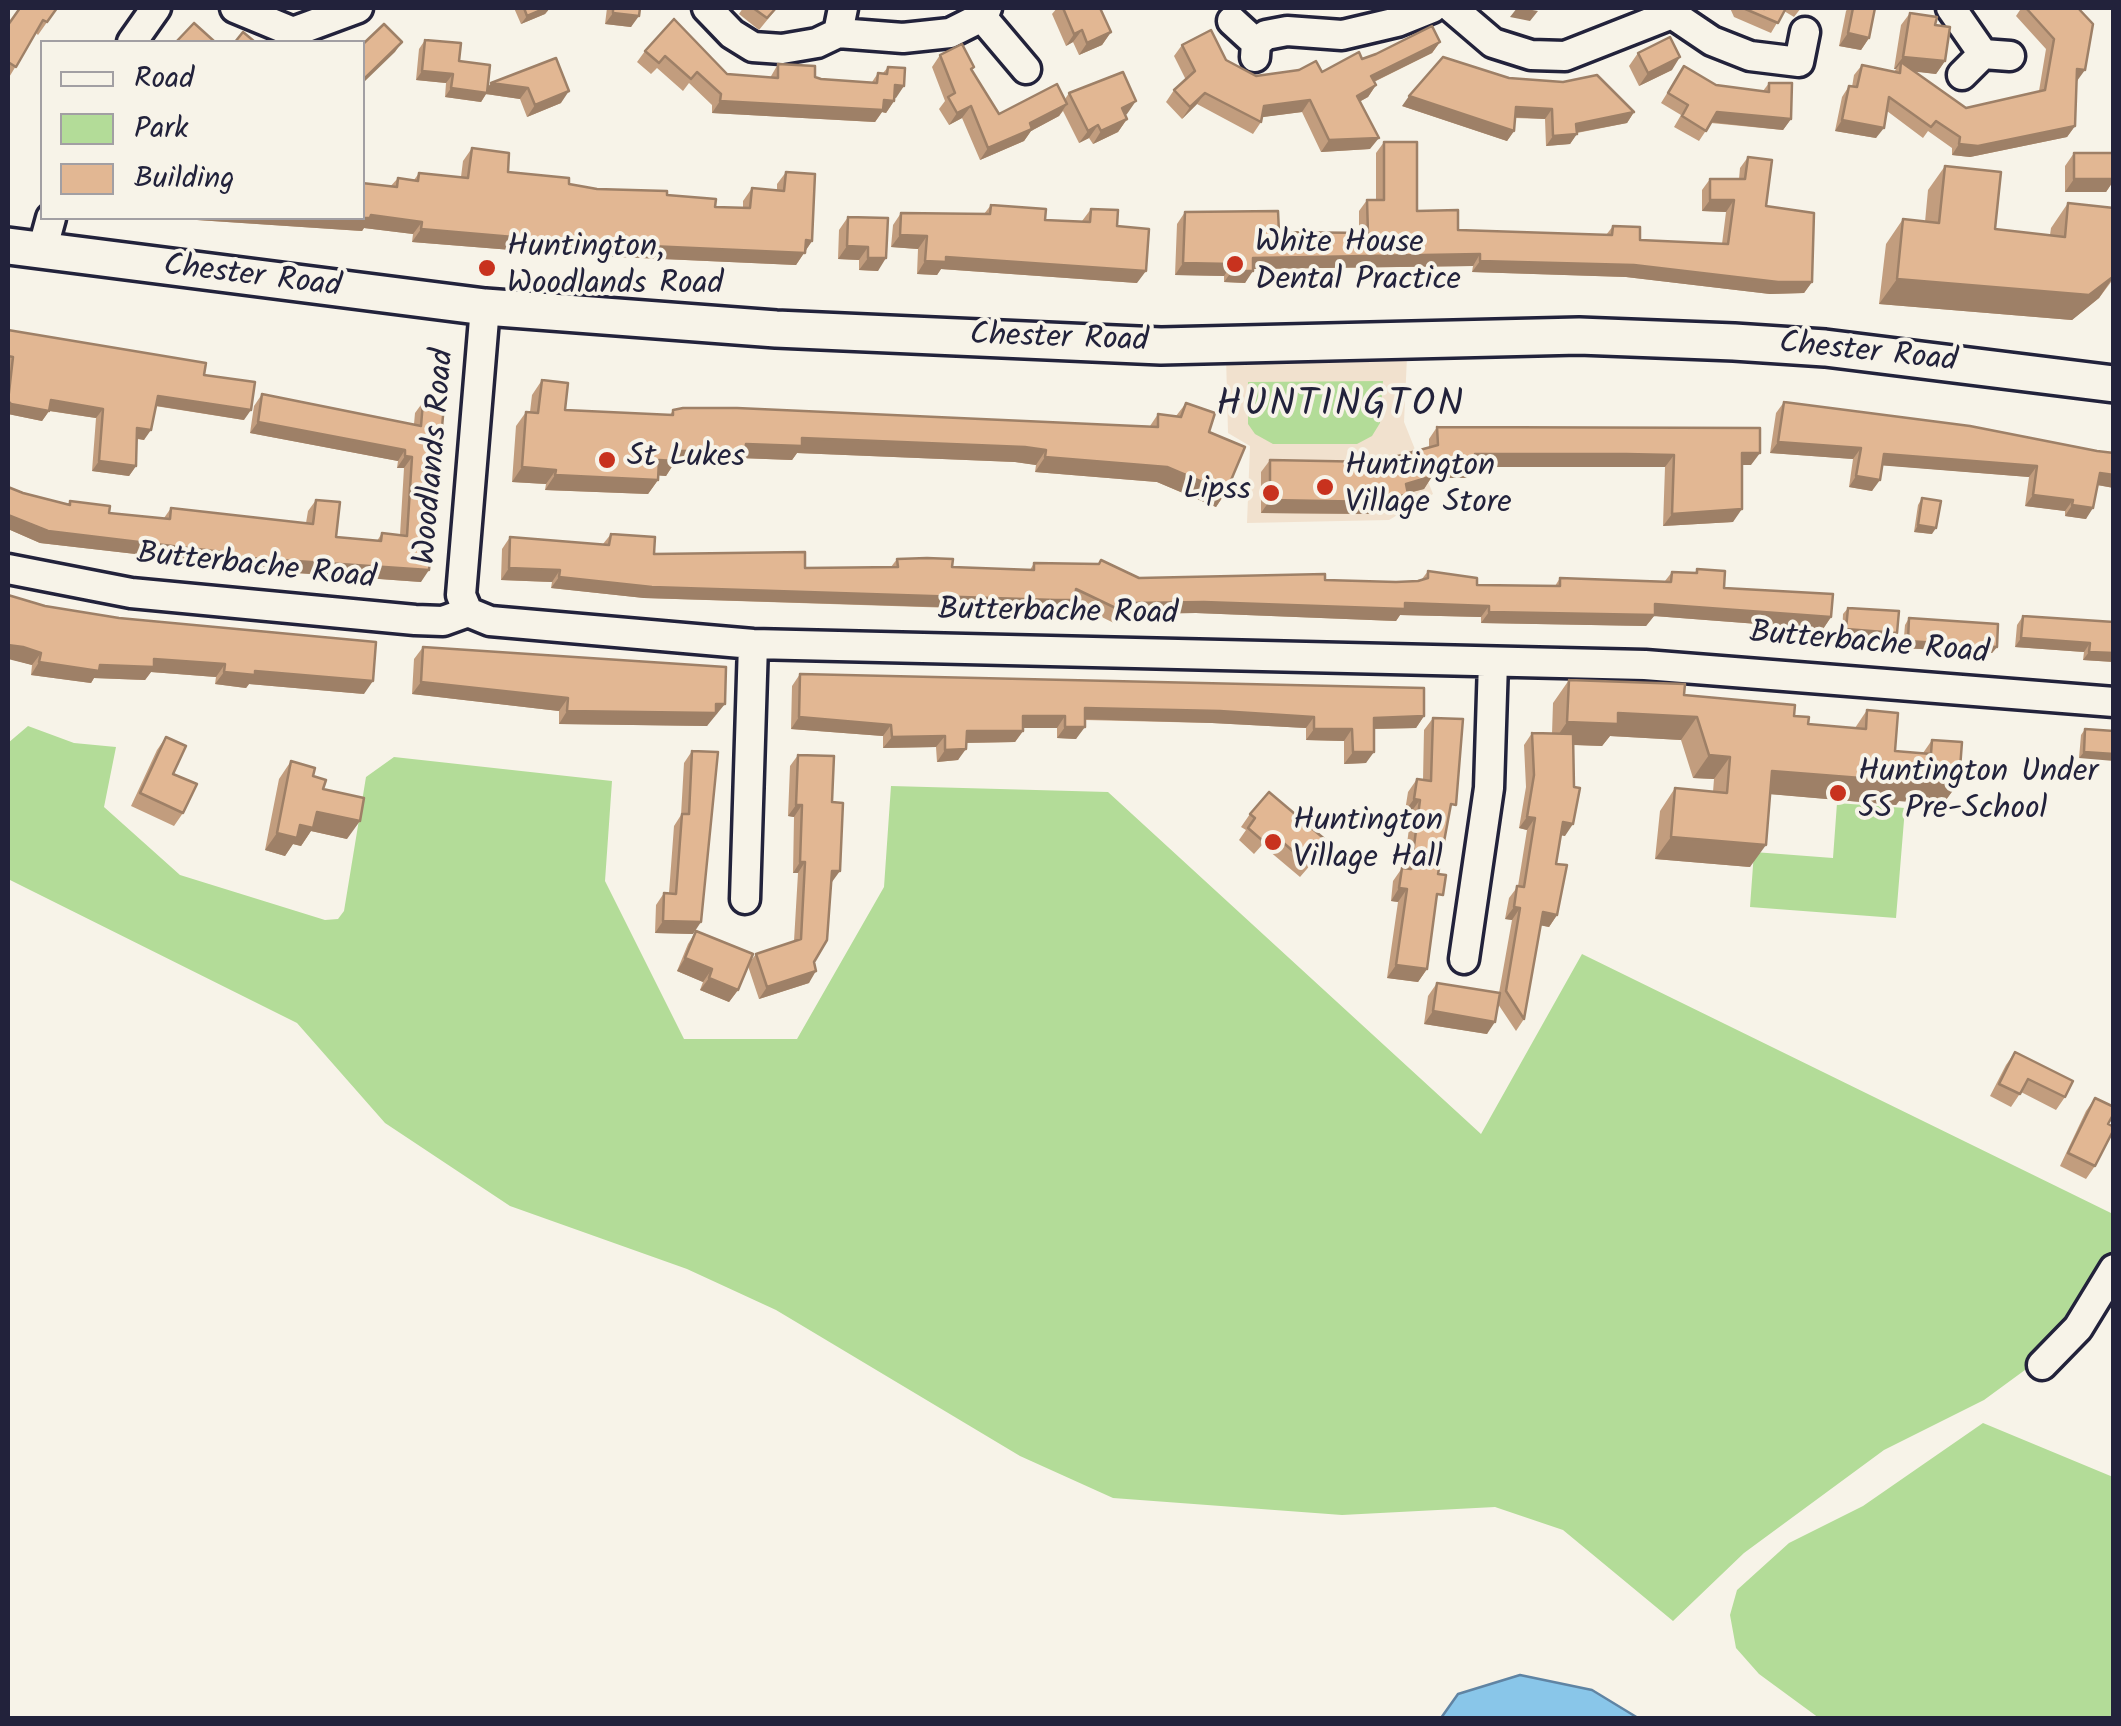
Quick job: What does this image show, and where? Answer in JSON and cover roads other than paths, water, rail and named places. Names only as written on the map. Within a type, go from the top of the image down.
[{"type":"main road","name":"Chester Road","points":[[8,246],[47,234],[485,307],[776,329],[1159,346],[1579,336],[1734,342],[1825,348],[2114,384]]},
{"type":"street","points":[[133,40],[156,8]]},
{"type":"street","points":[[235,8],[293,32],[321,25],[343,10],[358,8]]},
{"type":"street","points":[[708,8],[732,34],[753,48],[817,43],[841,20],[903,38],[950,33],[984,12],[1026,69]]},
{"type":"street","points":[[1232,21],[1256,50],[1266,35],[1287,31],[1342,35],[1397,22],[1432,8]]},
{"type":"street","points":[[1452,8],[1493,44],[1531,55],[1565,56],[1671,11],[1734,52],[1807,70],[1805,32]]},
{"type":"street","points":[[1951,8],[1996,55],[1962,75]]},
{"type":"street","name":"Woodlands Road","points":[[468,612],[460,595],[485,307]]},
{"type":"street","name":"Butterbache Road","points":[[8,569],[131,592],[396,618],[443,620],[468,612],[490,621],[753,644],[1766,672],[2114,702]]},
{"type":"street","points":[[745,899],[753,644]]},
{"type":"street","points":[[1464,959],[1489,788],[1493,662]]},
{"type":"street","points":[[2042,1366],[2078,1328],[2114,1269]]},
{"type":"water","points":[[1520,1675],[1592,1690],[1638,1718],[1441,1718],[1458,1694]]},
{"type":"place","name":"White House Dental Practice","points":[[1235,264]]},
{"type":"place","name":"Huntington, Woodlands Road","points":[[487,268]]},
{"type":"place","name":"St Lukes","points":[[607,460]]},
{"type":"place","name":"Huntington Village Store","points":[[1325,487]]},
{"type":"place","name":"Lipss","points":[[1271,493]]},
{"type":"place","name":"Huntington Under 5S Pre-School","points":[[1838,793]]},
{"type":"place","name":"Huntington Village Hall","points":[[1273,842]]},
{"type":"district","name":"HUNTINGTON","points":[[1341,409]]}]
